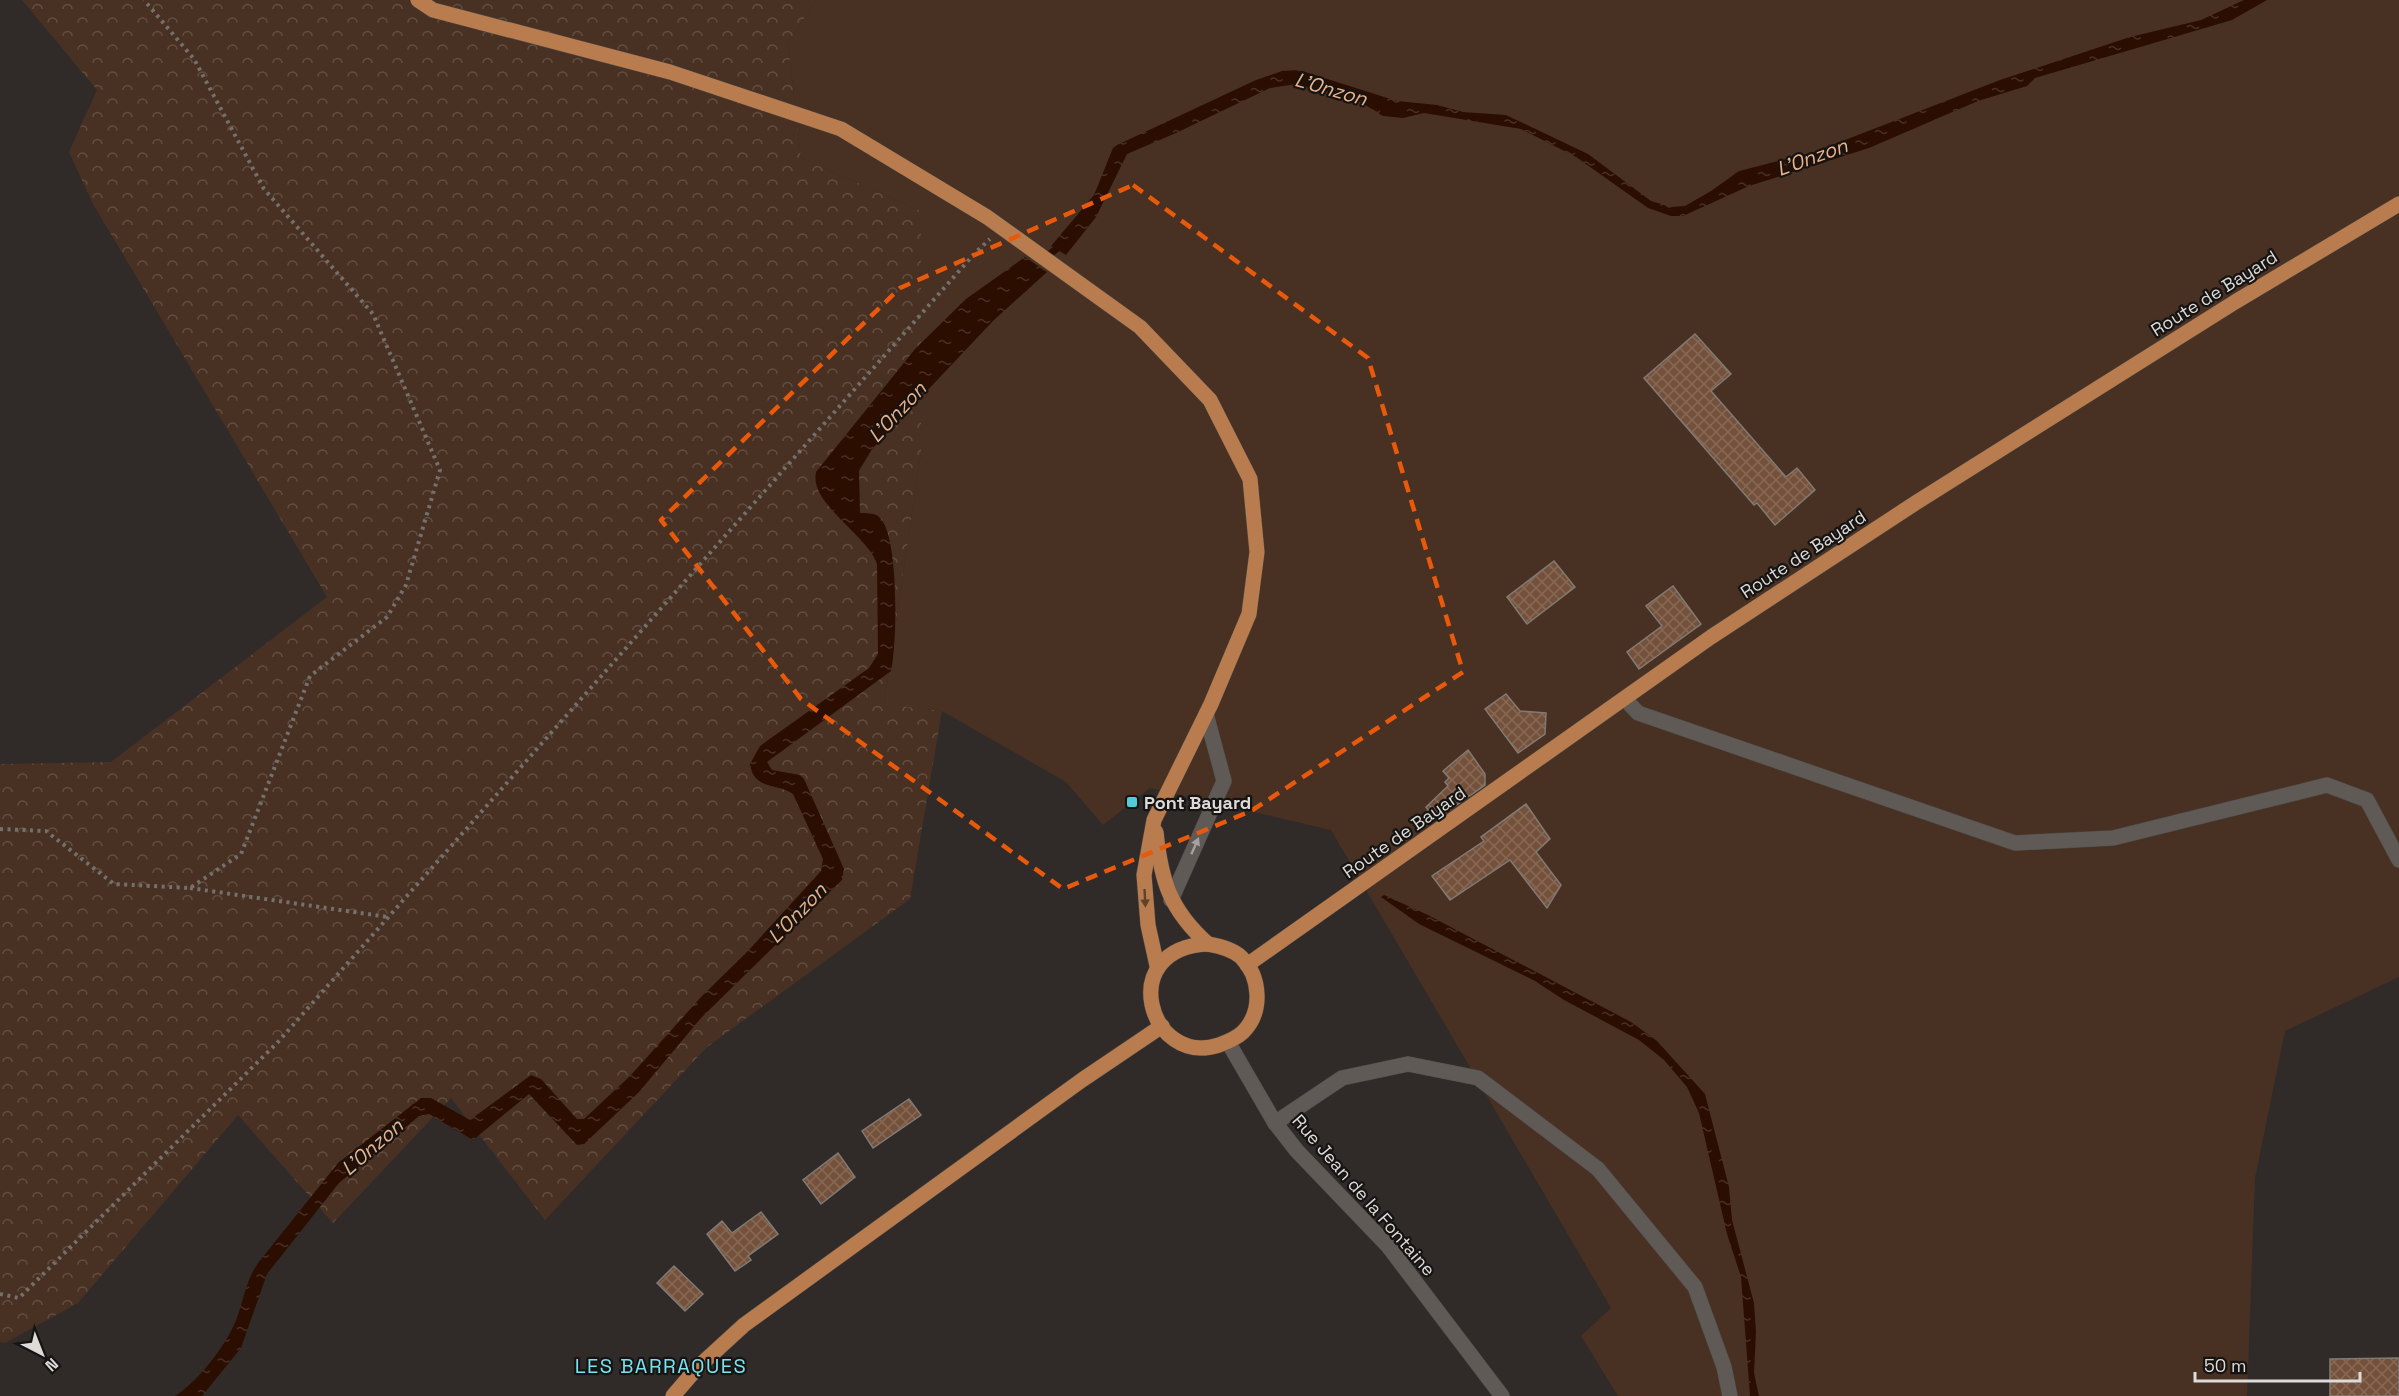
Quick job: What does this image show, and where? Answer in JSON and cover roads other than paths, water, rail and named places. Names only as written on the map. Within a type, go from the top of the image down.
[{"type":"main road","points":[[418,0],[433,10],[670,72],[841,129],[1001,229],[1140,327],[1210,400],[1250,479],[1257,552],[1249,614],[1208,709],[1155,820],[1144,875],[1149,935],[1157,966]]},
{"type":"main road","name":"Route de Bayard","points":[[1247,965],[1712,637],[1917,502],[2235,302],[2399,204]]},
{"type":"main road","points":[[1155,820],[1159,863],[1171,900],[1189,927],[1208,944]]},
{"type":"main road","points":[[1208,944],[1225,947],[1240,956],[1256,982],[1258,1000],[1254,1017],[1243,1032],[1228,1042],[1209,1048],[1191,1049],[1173,1039],[1162,1026],[1150,1006],[1149,988],[1157,966],[1180,949],[1208,944]]},
{"type":"main road","points":[[673,1396],[697,1368],[744,1325],[1072,1087],[1162,1026]]},
{"type":"street","points":[[1625,699],[1638,713],[2015,843],[2113,838],[2327,785],[2367,800],[2399,860]]},
{"type":"street","points":[[1171,900],[1224,781],[1208,709]]},
{"type":"street","name":"Rue Jean de la Fontaine","points":[[1228,1042],[1275,1123],[1297,1151],[1388,1246],[1503,1396]]},
{"type":"street","points":[[1275,1123],[1342,1078],[1408,1064],[1478,1078],[1598,1169],[1695,1287],[1724,1367],[1730,1396]]},
{"type":"water","points":[[2244,0],[2267,0],[2232,20],[2035,78],[2027,86],[1978,101],[1869,148],[1749,186],[1683,216],[1671,216],[1648,208],[1576,157],[1521,129],[1424,113],[1403,118],[1383,116],[1354,98],[1297,84],[1270,88],[1127,154],[1096,217],[1066,255],[1051,246],[1094,195],[1113,148],[1256,80],[1282,71],[1299,70],[1397,101],[1437,105],[1463,112],[1506,115],[1588,154],[1651,201],[1671,207],[1685,206],[1739,171],[1814,152],[2000,80],[2130,37],[2201,20]]},
{"type":"water","points":[[1025,257],[1047,272],[993,321],[872,449],[859,471],[860,513],[878,516],[885,526],[890,543],[895,590],[895,638],[891,671],[767,762],[772,770],[800,775],[804,779],[844,869],[842,880],[701,1018],[639,1092],[584,1144],[577,1145],[529,1094],[473,1140],[429,1114],[419,1116],[339,1183],[267,1274],[241,1348],[202,1396],[175,1396],[194,1381],[220,1349],[234,1326],[254,1269],[338,1163],[421,1098],[431,1098],[470,1120],[531,1075],[541,1079],[577,1119],[584,1119],[630,1076],[702,996],[747,952],[821,871],[823,859],[793,794],[761,782],[752,773],[750,764],[760,746],[869,668],[878,654],[877,564],[862,541],[821,496],[816,484],[816,472],[915,349],[966,299]]},
{"type":"water","points":[[1384,895],[1428,915],[1631,1022],[1657,1041],[1705,1094],[1729,1187],[1732,1220],[1754,1303],[1756,1332],[1754,1373],[1759,1396],[1750,1396],[1741,1277],[1727,1234],[1699,1113],[1687,1087],[1664,1060],[1639,1040],[1564,1000],[1535,981],[1419,924],[1381,897]]},
{"type":"waterway","name":"L'Onzon","points":[[1043,259],[1063,244]]},
{"type":"place","name":"Pont Bayard","points":[[1132,802]]},
{"type":"district","name":"LES BARRAQUES","points":[[661,1366]]}]
